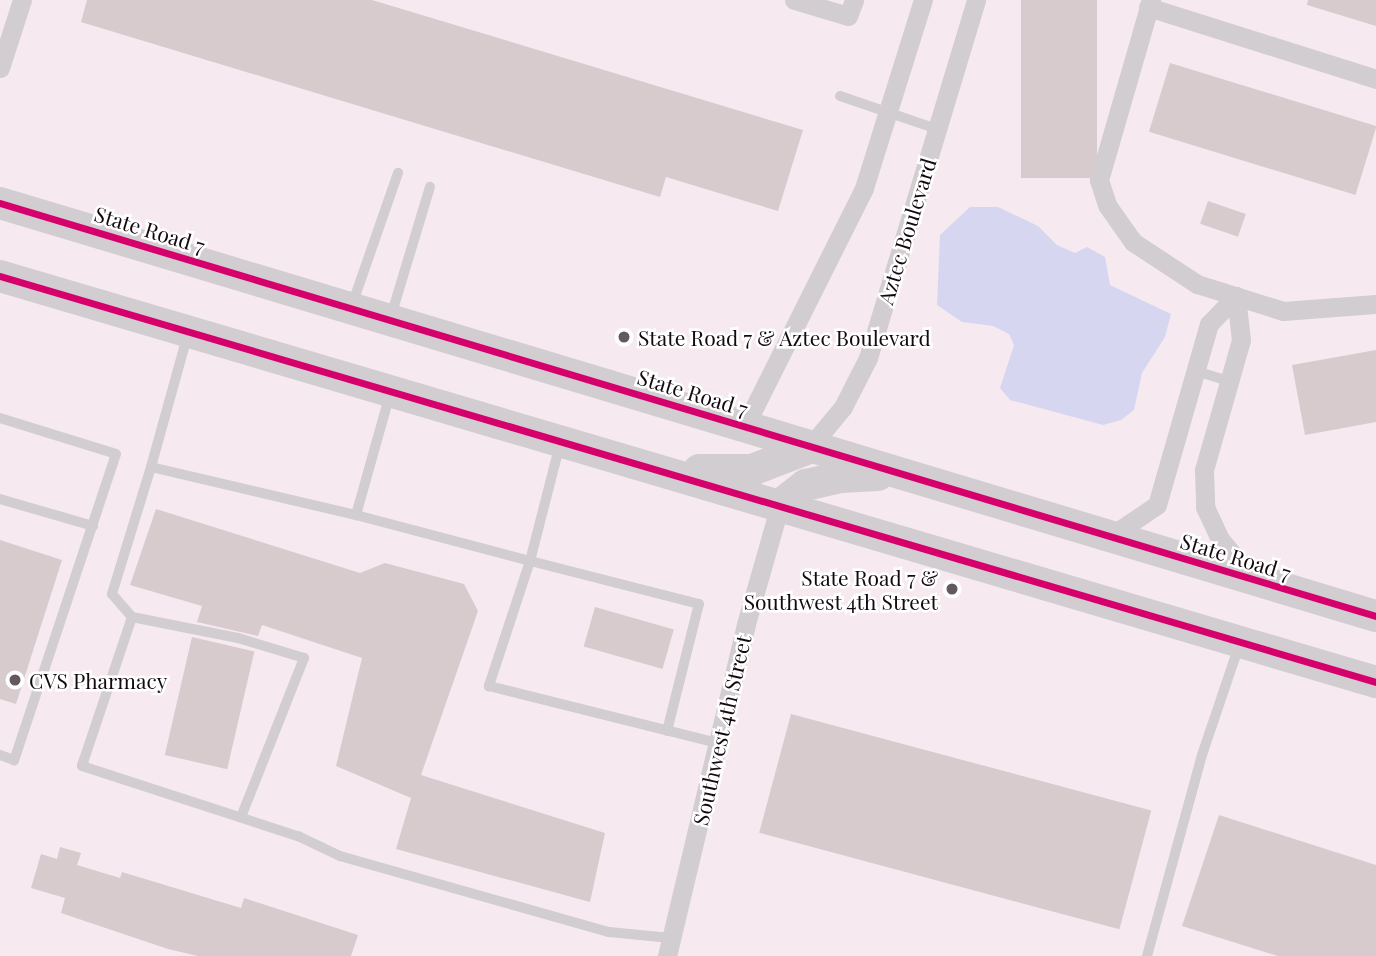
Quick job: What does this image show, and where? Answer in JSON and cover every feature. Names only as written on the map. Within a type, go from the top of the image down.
[{"type":"main road","name":"State Road 7","points":[[0,203],[1376,616]]},
{"type":"main road","points":[[0,276],[1376,682]]},
{"type":"main road","points":[[659,470],[752,470],[809,447]]},
{"type":"main road","points":[[780,505],[806,485],[841,477],[904,474]]},
{"type":"street","points":[[0,68],[22,0]]},
{"type":"street","points":[[794,0],[851,8]]},
{"type":"street","points":[[745,426],[846,229],[923,0]]},
{"type":"street","name":"Aztec Boulevard","points":[[809,447],[843,407],[868,358],[976,0]]},
{"type":"street","points":[[1376,79],[1149,3],[1099,180],[1107,205],[1133,242],[1197,284],[1283,311],[1376,304]]},
{"type":"street","points":[[1111,536],[1157,505],[1209,324],[1236,296]]},
{"type":"street","points":[[1236,296],[1241,340],[1204,470],[1205,507],[1220,539],[1252,579]]},
{"type":"street","name":"Southwest 4th Street","points":[[669,947],[718,743],[780,505]]},
{"type":"lane","points":[[839,96],[937,129]]},
{"type":"lane","points":[[351,308],[398,173]]},
{"type":"lane","points":[[390,319],[430,187]]},
{"type":"lane","points":[[188,331],[151,467],[112,594],[132,617],[238,638],[303,658],[242,817]]},
{"type":"lane","points":[[1196,371],[1229,381]]},
{"type":"lane","points":[[356,515],[391,390]]},
{"type":"lane","points":[[0,418],[116,454],[14,760],[0,755]]},
{"type":"lane","points":[[561,440],[530,561],[489,687],[718,743]]},
{"type":"lane","points":[[151,467],[356,515],[699,604],[667,731]]},
{"type":"lane","points":[[0,499],[93,526]]},
{"type":"lane","points":[[132,617],[82,766],[242,817],[340,856],[669,947]]},
{"type":"lane","points":[[1147,956],[1202,755],[1241,642]]},
{"type":"water","points":[[970,207],[998,207],[1038,226],[1057,245],[1075,253],[1087,247],[1105,257],[1110,285],[1171,314],[1165,337],[1142,373],[1134,410],[1121,420],[1103,425],[1010,400],[1000,388],[1014,345],[1009,334],[993,326],[962,322],[937,305],[940,235]]},
{"type":"building","points":[[87,0],[372,0],[803,130],[778,211],[666,177],[660,197],[81,22]]},
{"type":"building","points":[[1021,0],[1097,0],[1097,178],[1021,178]]},
{"type":"building","points":[[1308,0],[1376,0],[1376,26],[1307,5]]},
{"type":"building","points":[[1170,63],[1376,126],[1356,195],[1149,132]]},
{"type":"building","points":[[1208,201],[1246,214],[1238,237],[1200,224]]},
{"type":"building","points":[[1376,350],[1376,422],[1305,435],[1292,365]]},
{"type":"building","points":[[156,509],[360,573],[385,563],[464,584],[478,611],[421,775],[605,833],[590,902],[396,849],[411,798],[336,766],[362,658],[262,625],[258,636],[197,622],[202,606],[130,585]]},
{"type":"building","name":"CVS Pharmacy","points":[[0,540],[62,560],[16,704],[0,699]]},
{"type":"building","points":[[595,607],[674,630],[663,669],[584,646]]},
{"type":"building","points":[[192,637],[254,651],[227,769],[165,755]]},
{"type":"building","points":[[791,714],[1151,811],[1119,929],[759,833]]},
{"type":"building","points":[[1219,815],[1376,865],[1376,956],[1278,956],[1182,926]]},
{"type":"building","points":[[60,847],[81,853],[77,865],[120,878],[122,872],[241,908],[244,898],[358,935],[351,956],[198,956],[168,949],[61,913],[65,898],[31,888],[41,854],[57,859]]},
{"type":"cycle path","points":[[0,203],[1376,616]]},
{"type":"cycle path","points":[[0,276],[1376,682]]},
{"type":"place","name":"State Road 7 & Aztec Boulevard","points":[[624,337]]},
{"type":"place","name":"State Road 7 & Southwest 4th Street","points":[[952,589]]},
{"type":"place","name":"CVS Pharmacy","points":[[15,680]]}]
